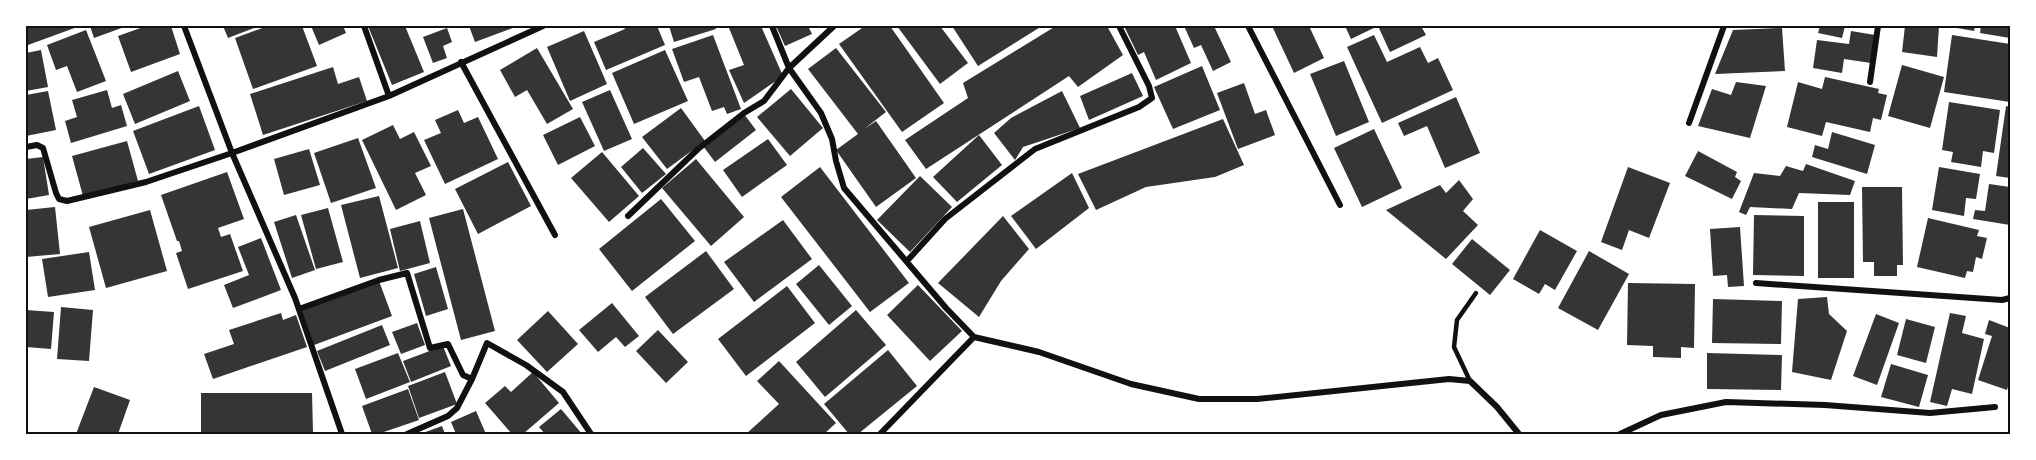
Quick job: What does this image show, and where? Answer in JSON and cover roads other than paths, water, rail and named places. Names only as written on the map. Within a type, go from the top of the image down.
[{"type":"street","points":[[184,26],[232,153],[299,309],[342,435]]},
{"type":"street","points":[[364,26],[389,96]]},
{"type":"street","points":[[26,147],[37,145],[43,148],[56,194],[59,199],[67,201],[146,182],[389,96],[543,26]]},
{"type":"street","points":[[772,26],[789,68],[821,113],[832,139],[844,188],[974,337],[1040,352],[1131,384],[1199,399],[1257,399],[1449,379],[1470,381],[1497,407],[1519,435]]},
{"type":"street","points":[[628,216],[698,149],[744,113],[764,101],[789,68],[834,26]]},
{"type":"street","points":[[907,261],[945,219],[1035,149],[1138,107],[1152,98],[1149,86],[1119,26]]},
{"type":"street","points":[[1248,26],[1340,205]]},
{"type":"street","points":[[1689,123],[1724,26]]},
{"type":"street","points":[[1870,82],[1878,26]]},
{"type":"street","points":[[461,62],[555,236]]},
{"type":"street","points":[[299,309],[379,280],[407,273],[430,348],[448,344],[463,375],[472,379]]},
{"type":"street","points":[[1756,283],[2001,300],[2010,298]]},
{"type":"street","points":[[880,435],[974,337]]},
{"type":"street","points":[[407,435],[448,416],[457,408],[488,343],[526,365],[563,392],[591,435]]},
{"type":"street","points":[[1620,435],[1661,415],[1726,402],[1825,405],[1930,413],[1995,407]]},
{"type":"lane","points":[[1470,381],[1454,347],[1457,320],[1476,293]]}]
